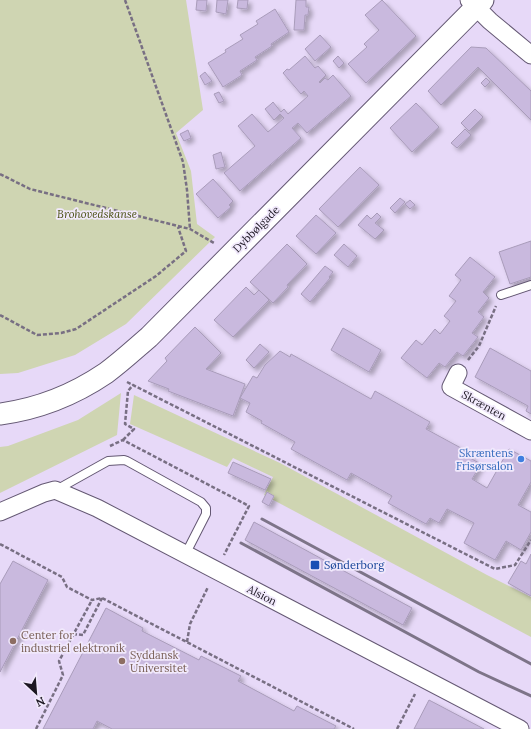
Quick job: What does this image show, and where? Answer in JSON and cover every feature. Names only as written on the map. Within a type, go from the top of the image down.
[{"type":"street","points":[[476,2],[490,21],[531,55]]},
{"type":"street","name":"Dybbølgade","points":[[0,414],[39,406],[74,392],[107,372],[149,337],[476,2]]},
{"type":"street","name":"Skrænten","points":[[458,374],[451,387],[531,431]]},
{"type":"street","points":[[0,512],[44,493],[55,490]]},
{"type":"street","name":"Alsion","points":[[55,490],[97,508],[520,729]]},
{"type":"lane","points":[[501,295],[531,285]]},
{"type":"lane","points":[[55,490],[108,461],[124,460],[201,502],[206,508],[206,514],[185,555]]},
{"type":"path","points":[[125,0],[183,162],[190,229]]},
{"type":"path","points":[[0,174],[30,189],[190,229],[218,245],[230,255]]},
{"type":"path","points":[[0,315],[37,335],[61,333],[76,329],[156,276],[186,251],[178,226]]},
{"type":"path","points":[[458,374],[479,346],[501,295]]},
{"type":"path","points":[[107,372],[495,569],[515,565],[531,540]]},
{"type":"path","points":[[110,446],[123,440],[134,429],[125,424],[128,391],[133,385]]},
{"type":"path","points":[[123,440],[249,506],[190,624],[187,642]]},
{"type":"path","points":[[0,544],[62,577],[68,587],[92,600],[102,598],[354,729]]},
{"type":"path","points":[[73,634],[83,635],[102,598]]},
{"type":"path","points":[[36,729],[63,674],[59,661],[92,600]]},
{"type":"path","points":[[397,729],[424,679]]},
{"type":"green space","name":"Brohovedskanse","points":[[0,0],[186,0],[203,110],[176,133],[191,171],[197,224],[215,237],[126,324],[75,355],[18,373],[0,374]]},
{"type":"green space","points":[[121,393],[117,435],[0,493],[0,447],[8,446],[78,420]]},
{"type":"green space","points":[[134,395],[280,463],[487,575],[531,597],[531,637],[264,495],[273,477],[233,458],[227,467],[130,424]]},
{"type":"building","points":[[197,0],[207,0],[206,11],[196,10]]},
{"type":"building","points":[[217,0],[228,0],[226,14],[216,12]]},
{"type":"building","points":[[238,0],[248,0],[247,9],[237,8]]},
{"type":"building","points":[[296,0],[306,0],[306,7],[309,7],[308,15],[305,15],[304,30],[294,30]]},
{"type":"building","points":[[382,0],[416,36],[366,83],[348,64],[367,47],[364,44],[379,30],[365,15]]},
{"type":"building","points":[[275,9],[289,32],[271,44],[272,46],[255,57],[257,60],[240,71],[242,75],[223,87],[208,63],[243,39],[240,35],[258,24],[256,21]]},
{"type":"building","points":[[320,35],[331,47],[315,61],[305,49]]},
{"type":"building","points":[[471,47],[486,48],[531,91],[531,120],[478,67],[441,105],[428,91]]},
{"type":"building","points":[[305,56],[315,68],[318,66],[326,75],[319,82],[320,83],[325,78],[328,80],[333,75],[351,96],[307,133],[298,123],[292,128],[301,138],[240,191],[224,173],[255,146],[238,126],[252,114],[268,132],[284,118],[280,114],[274,120],[265,109],[273,102],[281,112],[284,109],[288,114],[308,96],[304,91],[301,94],[283,73],[287,69],[289,70]]},
{"type":"building","points":[[338,56],[344,63],[339,68],[333,61]]},
{"type":"building","points":[[205,72],[212,81],[205,85],[200,76]]},
{"type":"building","points":[[486,78],[490,82],[485,87],[481,83]]},
{"type":"building","points":[[219,92],[224,101],[219,103],[214,94]]},
{"type":"building","points":[[416,103],[439,127],[412,152],[390,128]]},
{"type":"building","points":[[475,109],[483,117],[469,131],[461,123]]},
{"type":"building","points":[[465,129],[471,135],[457,148],[451,143]]},
{"type":"building","points":[[188,130],[191,138],[184,141],[180,134]]},
{"type":"building","points":[[221,152],[225,167],[216,169],[213,155]]},
{"type":"building","points":[[360,167],[379,185],[338,227],[319,209]]},
{"type":"building","points":[[213,179],[233,201],[229,205],[231,207],[218,218],[196,194]]},
{"type":"building","points":[[400,198],[405,202],[395,213],[390,208]]},
{"type":"building","points":[[410,200],[415,205],[410,209],[405,204]]},
{"type":"building","points":[[377,213],[381,217],[375,223],[384,230],[375,239],[358,225],[367,215],[371,219]]},
{"type":"building","points":[[316,215],[336,233],[316,254],[296,236]]},
{"type":"building","points":[[531,241],[531,277],[510,284],[499,252]]},
{"type":"building","points":[[287,244],[307,264],[287,285],[288,287],[273,303],[250,282]]},
{"type":"building","points":[[344,244],[357,256],[348,267],[334,255]]},
{"type":"building","points":[[470,257],[495,277],[483,292],[489,298],[478,312],[484,317],[472,333],[478,337],[463,356],[457,352],[445,367],[439,363],[427,378],[401,358],[416,340],[422,345],[435,329],[440,334],[450,321],[444,316],[456,301],[449,296],[461,280],[455,275]]},
{"type":"building","points":[[325,266],[333,272],[329,277],[330,278],[310,302],[301,294]]},
{"type":"building","points":[[246,287],[254,295],[259,290],[269,300],[233,337],[214,320]]},
{"type":"building","points":[[195,327],[221,353],[206,369],[245,384],[233,416],[168,391],[169,389],[148,381],[167,361],[165,358]]},
{"type":"building","points":[[343,328],[381,350],[369,372],[331,350]]},
{"type":"building","points":[[260,344],[269,352],[254,368],[246,360]]},
{"type":"building","points":[[490,348],[531,371],[531,414],[526,411],[528,406],[475,377]]},
{"type":"building","points":[[280,351],[290,357],[291,354],[371,399],[375,391],[430,422],[426,429],[472,454],[470,458],[481,464],[472,479],[487,488],[509,449],[531,461],[531,482],[518,505],[531,512],[531,532],[521,550],[506,541],[495,560],[464,543],[474,523],[447,509],[439,523],[430,518],[426,524],[388,503],[392,496],[351,473],[347,480],[291,449],[295,442],[261,423],[262,421],[246,412],[250,403],[240,398],[253,376],[257,378],[265,365]]},
{"type":"building","points":[[233,462],[271,479],[265,490],[228,473]]},
{"type":"building","points":[[267,492],[274,496],[269,506],[262,502]]},
{"type":"building","points":[[254,522],[412,608],[403,625],[245,540]]},
{"type":"building","points":[[531,554],[531,596],[508,583],[521,561],[526,564]]},
{"type":"building","points":[[13,561],[48,580],[0,672],[0,584]]},
{"type":"building","points":[[106,608],[143,628],[142,631],[199,660],[201,656],[241,676],[238,681],[294,711],[297,706],[336,726],[334,729],[112,729],[97,721],[93,729],[43,729]]},
{"type":"building","points":[[429,700],[484,729],[414,729]]},
{"type":"railway","points":[[262,519],[531,664]]},
{"type":"railway","points":[[241,543],[479,672],[531,696]]},
{"type":"place","name":"Skræntens Frisørsalon","points":[[521,459]]},
{"type":"place","name":"Sønderborg","points":[[315,565]]},
{"type":"place","name":"Center for industriel elektronik","points":[[13,641]]},
{"type":"place","name":"Syddansk Universitet","points":[[122,661]]}]
